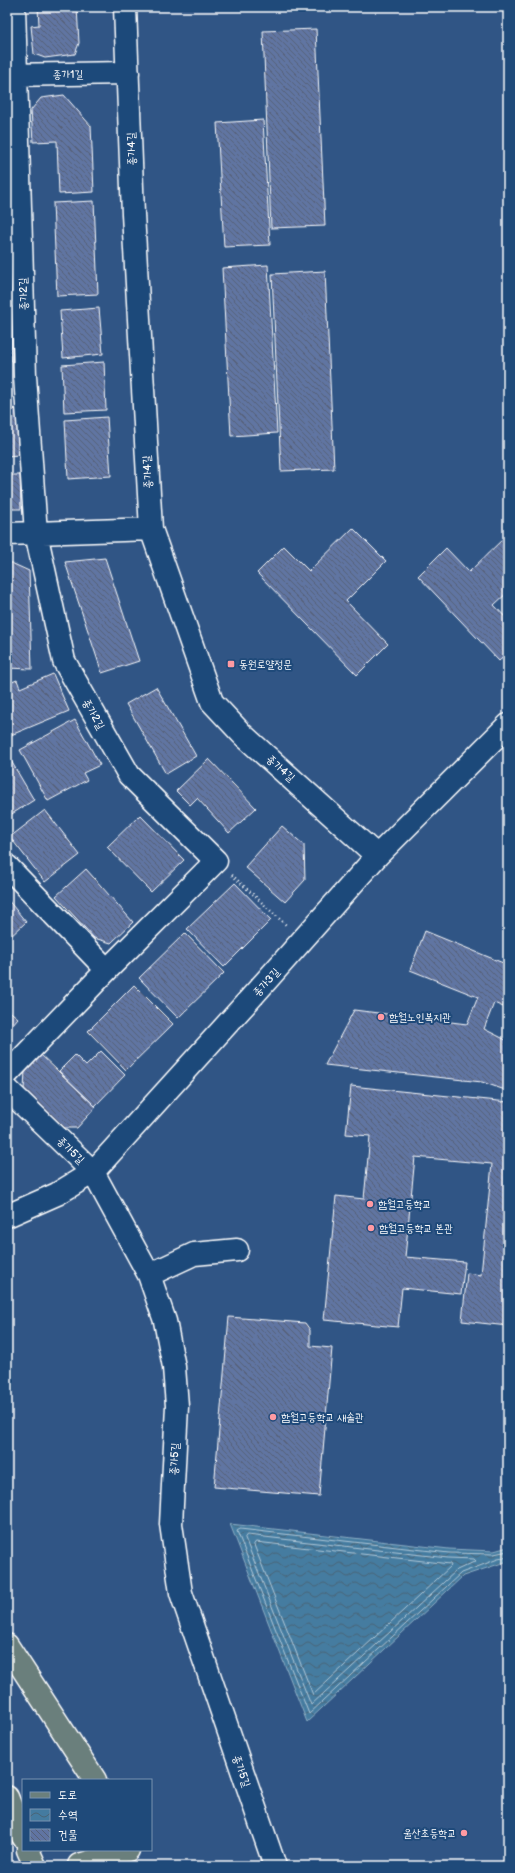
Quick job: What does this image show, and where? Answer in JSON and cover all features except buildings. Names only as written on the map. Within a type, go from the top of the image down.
[{"type":"main road","points":[[7,1645],[94,1779]]},
{"type":"main road","points":[[7,1797],[22,1834]]},
{"type":"main road","points":[[28,1851],[35,1866]]},
{"type":"main road","points":[[79,1865],[125,1851]]},
{"type":"main road","points":[[134,1851],[138,1866]]},
{"type":"street","name":"종가2길","points":[[14,7],[11,75],[16,377],[36,533],[64,661],[129,775],[216,861]]},
{"type":"street","name":"종가4길","points":[[125,7],[133,214],[151,529],[212,702],[242,734],[377,856]]},
{"type":"street","name":"종가1길","points":[[11,75],[128,73]]},
{"type":"street","points":[[7,534],[151,529]]},
{"type":"street","name":"종가3길","points":[[7,1216],[57,1194],[93,1172],[377,856],[508,725]]},
{"type":"street","points":[[7,1074],[107,970],[216,861]]},
{"type":"street","points":[[7,866],[107,970]]},
{"type":"street","name":"종가5길","points":[[7,1089],[93,1172],[149,1275],[165,1321],[174,1367],[177,1406],[171,1524],[181,1594],[275,1866]]},
{"type":"street","points":[[149,1275],[194,1254],[238,1250]]},
{"type":"path","points":[[216,861],[303,940]]},
{"type":"water","points":[[230,1524],[449,1549],[494,1551],[508,1547],[508,1561],[463,1576],[307,1722]]},
{"type":"place","name":"동원로얄정문","points":[[231,664]]},
{"type":"place","name":"함월노인복지관","points":[[381,1017]]},
{"type":"place","name":"함월고등학교","points":[[370,1204]]},
{"type":"place","name":"함월고등학교 본관","points":[[371,1228]]},
{"type":"place","name":"함월고등학교 새솔관","points":[[273,1417]]},
{"type":"place","name":"울산초등학교","points":[[464,1833]]}]
